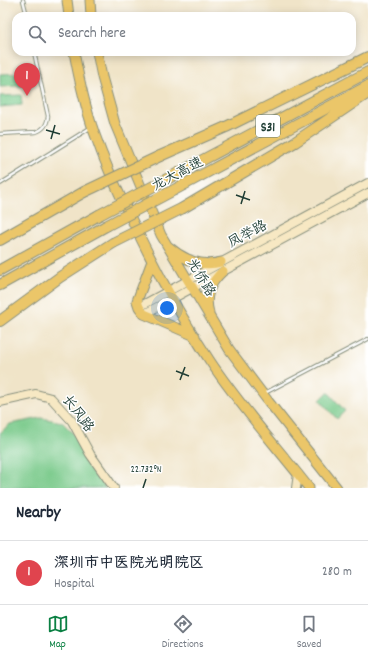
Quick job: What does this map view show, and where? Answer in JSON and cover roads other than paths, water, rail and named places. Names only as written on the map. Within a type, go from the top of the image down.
[{"type":"highway","points":[[0,240],[84,192],[226,127],[368,57]]},
{"type":"highway","name":"龙大高速","points":[[0,270],[99,215],[368,72]]},
{"type":"highway","name":"龙大高速","points":[[0,285],[106,226],[368,86]]},
{"type":"highway","points":[[0,321],[60,277],[113,243],[183,208],[295,142],[368,93]]},
{"type":"main road","points":[[67,0],[68,12]]},
{"type":"main road","points":[[90,0],[91,12]]},
{"type":"main road","points":[[75,56],[92,127],[113,182],[170,295],[211,361],[250,415],[309,488]]},
{"type":"main road","name":"光侨路","points":[[98,56],[115,124],[163,240],[229,349],[262,394],[337,488]]},
{"type":"main road","points":[[163,240],[179,254],[192,261],[203,264],[221,262]]},
{"type":"main road","points":[[152,261],[137,301],[141,310],[195,336]]},
{"type":"main road","points":[[210,318],[207,304],[208,293],[214,280],[223,271]]},
{"type":"street","name":"凤举路","points":[[141,310],[189,284],[221,262],[368,183]]},
{"type":"street","name":"凤举路","points":[[189,284],[223,271],[368,193]]},
{"type":"street","name":"长风路","points":[[0,402],[36,394],[51,398],[72,421],[90,454],[114,488]]},
{"type":"street","points":[[296,488],[298,474]]},
{"type":"lane","points":[[23,0],[26,12]]},
{"type":"lane","points":[[0,134],[36,132],[45,127],[48,122],[35,56]]},
{"type":"lane","points":[[0,184],[92,127]]},
{"type":"lane","points":[[262,394],[368,338]]},
{"type":"place","name":"深圳市中医院光明院区","points":[[27,96]]}]
